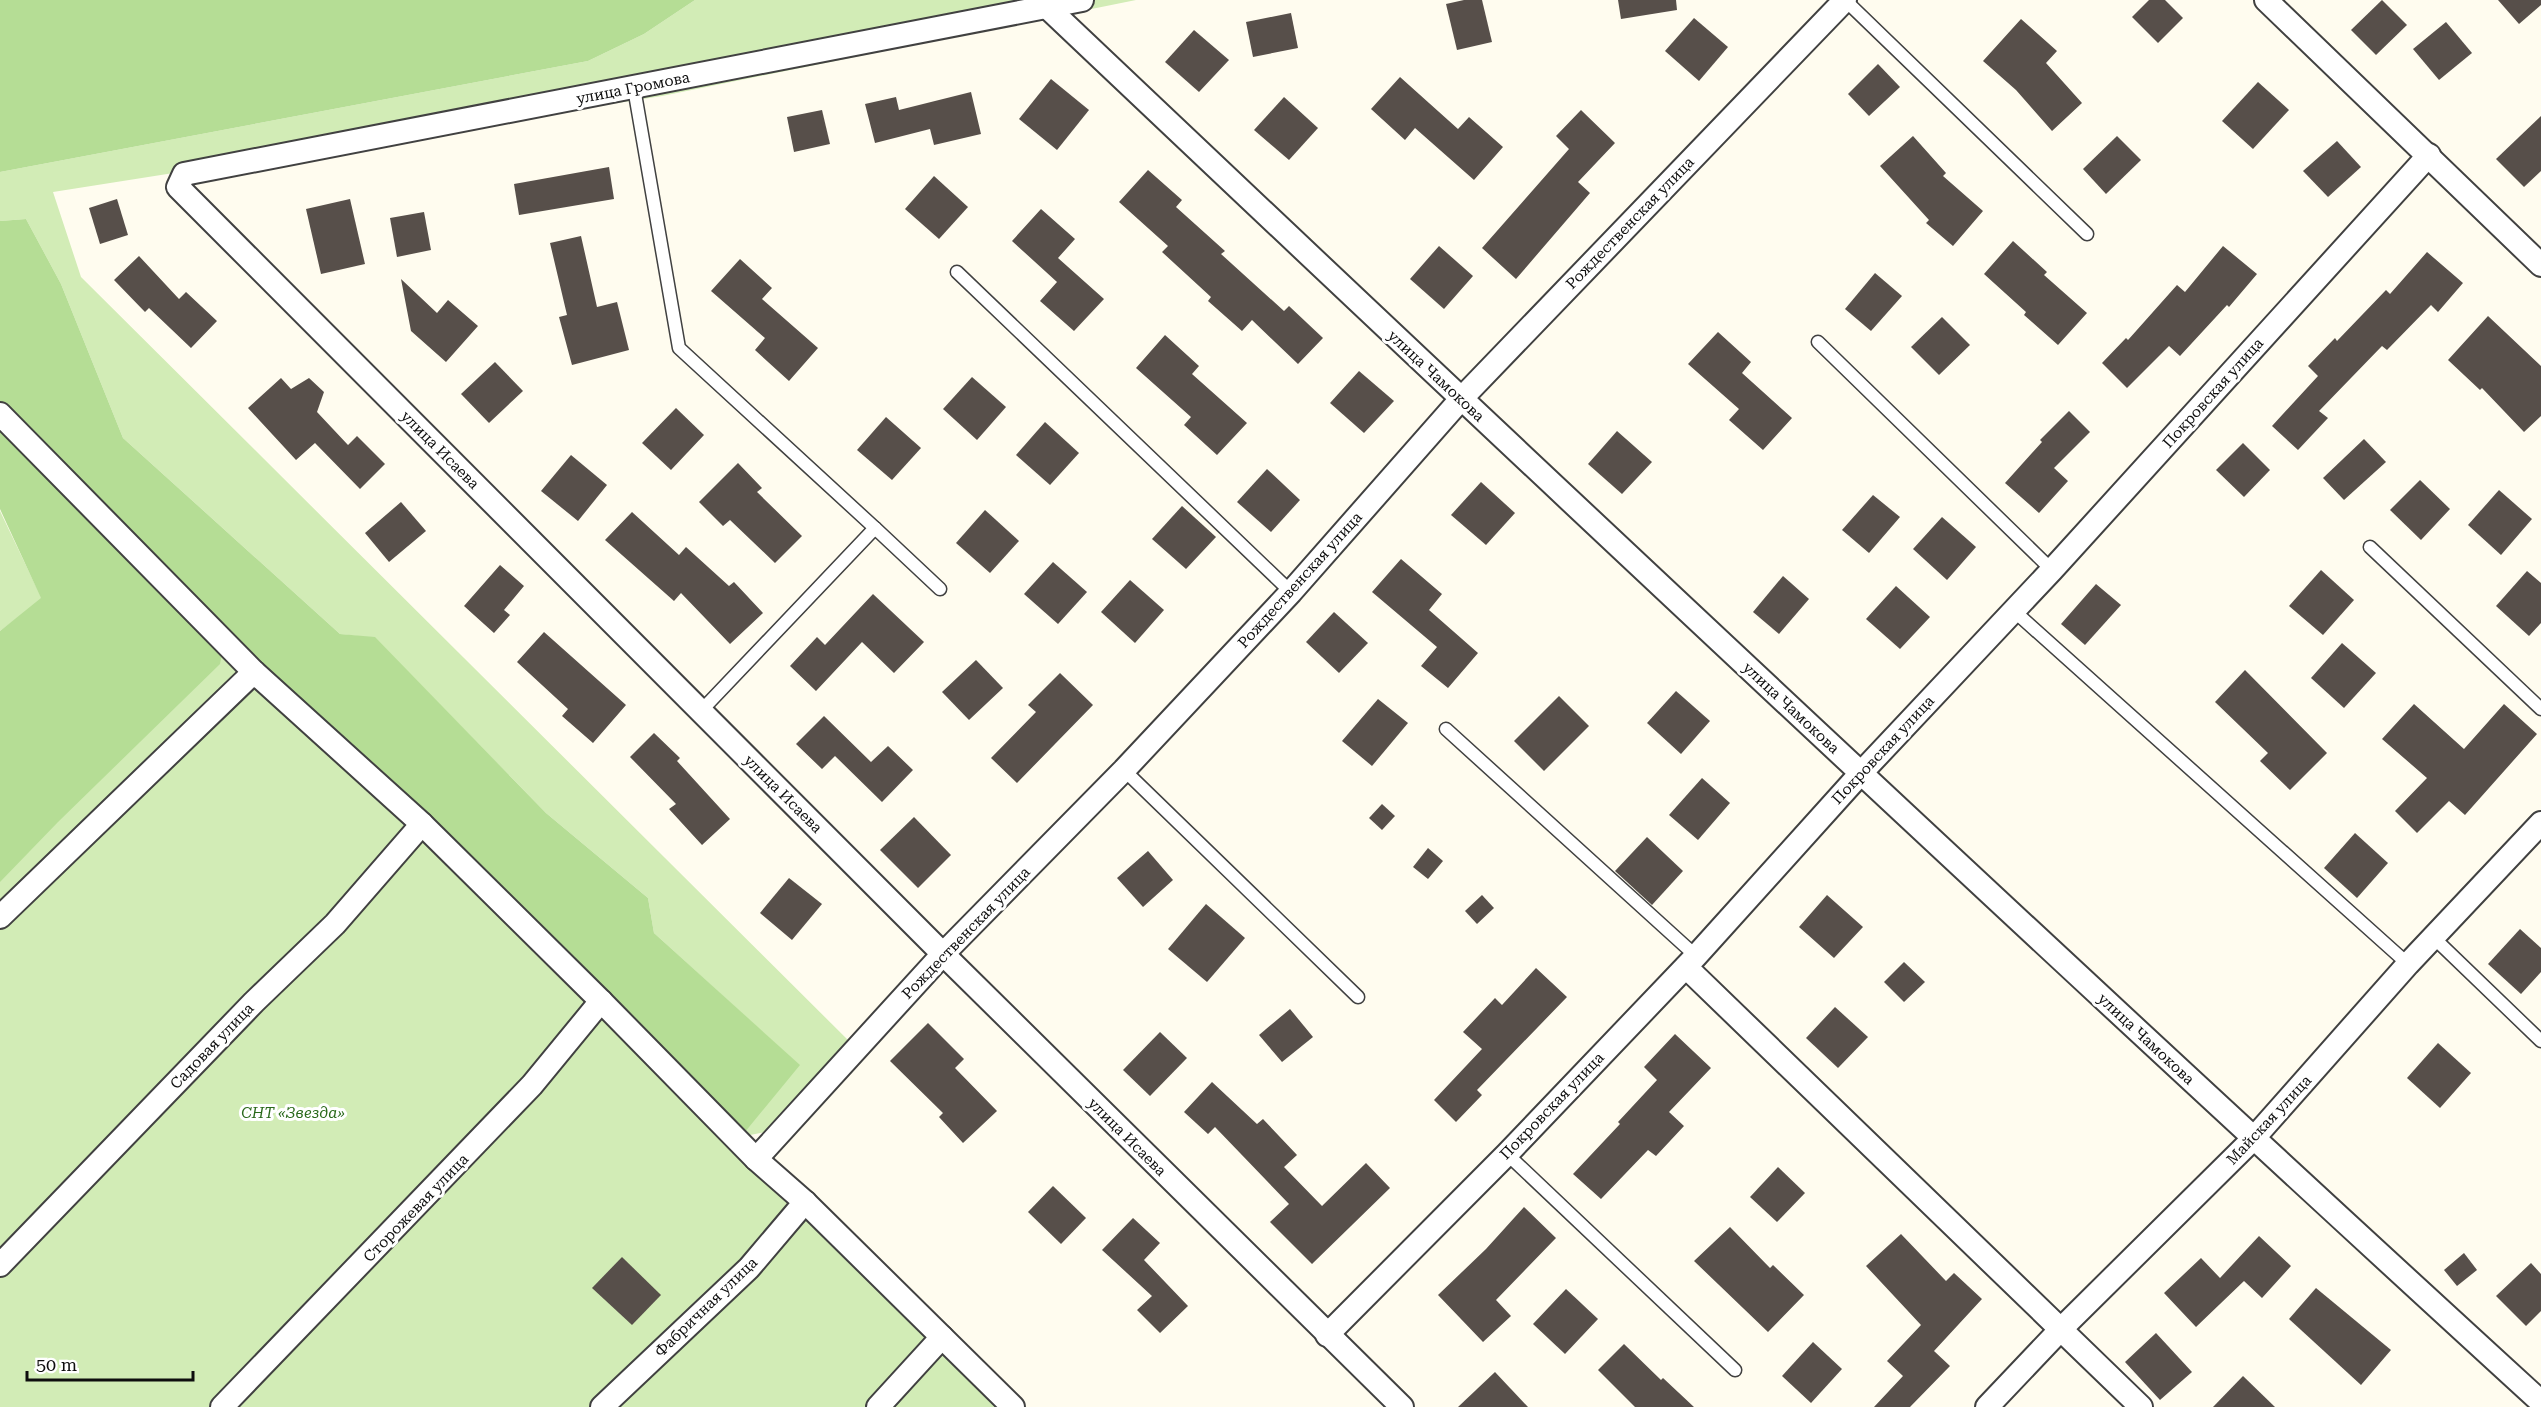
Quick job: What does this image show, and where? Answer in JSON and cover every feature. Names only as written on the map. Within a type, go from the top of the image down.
[{"type":"street","name":"улица Громова","points":[[184,174],[1082,0]]},
{"type":"street","name":"Рождественская улица","points":[[756,1160],[943,954],[1124,770],[1291,592],[1461,399],[1845,0]]},
{"type":"street","points":[[2266,0],[2541,265]]},
{"type":"street","name":"улица Чамокова","points":[[1047,7],[1861,773],[2253,1139],[2541,1402]]},
{"type":"street","name":"Покровская улица","points":[[1328,1335],[1507,1154],[1691,961],[1861,773],[2052,570],[2429,155]]},
{"type":"street","name":"улица Исаева","points":[[184,174],[178,187],[943,954],[1402,1407]]},
{"type":"street","points":[[0,414],[254,672],[422,824],[601,1001],[756,1160],[805,1202],[1012,1407]]},
{"type":"street","points":[[0,916],[254,672]]},
{"type":"street","name":"Майская улица","points":[[1987,1407],[2061,1329],[2253,1139],[2408,964],[2541,823]]},
{"type":"street","name":"Садовая улица","points":[[0,1265],[254,1002],[335,924],[422,824]]},
{"type":"street","points":[[1691,961],[2141,1407]]},
{"type":"street","name":"Сторожевая улица","points":[[222,1407],[524,1094],[601,1001]]},
{"type":"street","name":"Фабричная улица","points":[[602,1407],[749,1268],[805,1202]]},
{"type":"street","points":[[878,1407],[942,1337]]},
{"type":"lane","points":[[1845,0],[2087,234]]},
{"type":"lane","points":[[634,88],[679,348],[940,589]]},
{"type":"lane","points":[[957,272],[1291,592]]},
{"type":"lane","points":[[1818,342],[2052,570]]},
{"type":"lane","points":[[701,711],[875,528]]},
{"type":"lane","points":[[2370,548],[2541,709]]},
{"type":"lane","points":[[2013,610],[2408,964]]},
{"type":"lane","points":[[1446,729],[1691,961]]},
{"type":"lane","points":[[1124,770],[1358,997]]},
{"type":"lane","points":[[2433,937],[2541,1041]]},
{"type":"lane","points":[[1507,1154],[1735,1370]]},
{"type":"green space","points":[[0,0],[695,0],[644,34],[588,61],[0,172]]},
{"type":"green space","name":"СНТ «Звезда»","points":[[695,0],[1136,0],[662,96],[53,192],[81,277],[855,1047],[770,1131],[740,1137],[1017,1407],[0,1407],[0,866],[217,638],[799,1065],[654,933],[648,898],[546,813],[375,638],[340,634],[123,438],[61,284],[26,219],[0,221],[0,172],[588,61],[644,34]]},
{"type":"green space","points":[[26,219],[61,284],[123,438],[340,634],[375,637],[546,813],[648,898],[654,933],[800,1065],[740,1138],[0,407],[0,221]]},
{"type":"green space","points":[[0,427],[223,649],[220,664],[0,882],[0,631],[41,598],[0,509]]},
{"type":"green space","points":[[0,511],[42,599],[0,631]]},
{"type":"building","points":[[1464,0],[1482,0],[1492,42],[1457,50],[1446,4]]},
{"type":"building","points":[[1618,0],[1676,0],[1677,10],[1621,19]]},
{"type":"building","points":[[2149,0],[2165,0],[2183,18],[2158,43],[2132,17]]},
{"type":"building","points":[[2382,0],[2407,25],[2376,55],[2351,30]]},
{"type":"building","points":[[2498,0],[2541,0],[2541,5],[2519,24]]},
{"type":"building","points":[[1291,13],[1298,48],[1253,57],[1246,22]]},
{"type":"building","points":[[1694,18],[1728,47],[1699,81],[1665,51]]},
{"type":"building","points":[[2021,19],[2057,51],[2046,63],[2082,103],[2052,131],[2016,90],[1983,61]]},
{"type":"building","points":[[2446,22],[2472,53],[2439,80],[2413,49]]},
{"type":"building","points":[[1194,30],[1229,60],[1199,92],[1165,62]]},
{"type":"building","points":[[1878,64],[1900,87],[1869,116],[1848,94]]},
{"type":"building","points":[[1400,77],[1458,129],[1469,117],[1503,147],[1474,180],[1415,128],[1405,140],[1371,109]]},
{"type":"building","points":[[1051,79],[1089,110],[1057,150],[1019,119]]},
{"type":"building","points":[[2258,82],[2289,110],[2253,149],[2222,121]]},
{"type":"building","points":[[971,92],[981,134],[934,145],[930,129],[875,143],[865,104],[896,97],[899,110]]},
{"type":"building","points":[[1284,97],[1318,128],[1289,160],[1254,130]]},
{"type":"building","points":[[822,110],[830,144],[794,152],[787,117]]},
{"type":"building","points":[[1581,110],[1615,143],[1578,182],[1590,193],[1516,279],[1482,248],[1569,149],[1556,136]]},
{"type":"building","points":[[2541,116],[2541,171],[2524,187],[2496,159]]},
{"type":"building","points":[[1913,136],[1946,173],[1943,176],[1983,211],[1953,246],[1926,223],[1929,220],[1880,166]]},
{"type":"building","points":[[2117,136],[2141,160],[2106,194],[2083,169]]},
{"type":"building","points":[[2337,141],[2361,167],[2328,197],[2303,171]]},
{"type":"building","points":[[609,167],[614,199],[519,215],[514,184]]},
{"type":"building","points":[[1148,170],[1182,200],[1176,207],[1225,251],[1221,254],[1284,311],[1289,306],[1323,338],[1298,364],[1252,320],[1242,331],[1208,301],[1211,297],[1162,252],[1168,246],[1119,202]]},
{"type":"building","points":[[934,176],[968,207],[939,239],[905,209]]},
{"type":"building","points":[[117,199],[128,235],[100,244],[89,208]]},
{"type":"building","points":[[350,199],[365,264],[321,274],[306,209]]},
{"type":"building","points":[[1041,209],[1075,239],[1058,258],[1104,299],[1074,331],[1040,301],[1057,282],[1012,241]]},
{"type":"building","points":[[424,212],[431,250],[397,257],[390,218]]},
{"type":"building","points":[[581,236],[597,307],[617,302],[629,350],[572,365],[559,317],[567,315],[550,243]]},
{"type":"building","points":[[2013,241],[2047,272],[2044,275],[2087,313],[2058,345],[2024,315],[2026,312],[1984,274]]},
{"type":"building","points":[[1439,246],[1473,276],[1444,309],[1410,279]]},
{"type":"building","points":[[2223,246],[2257,274],[2229,307],[2227,305],[2180,356],[2169,346],[2127,388],[2102,363],[2126,338],[2128,340],[2177,285],[2185,292]]},
{"type":"building","points":[[2427,252],[2463,283],[2438,312],[2431,305],[2387,350],[2382,346],[2319,411],[2328,418],[2298,450],[2272,426],[2318,376],[2308,366],[2335,338],[2337,341],[2386,290],[2390,294]]},
{"type":"building","points":[[139,256],[179,299],[186,292],[217,321],[191,348],[149,308],[145,312],[114,280]]},
{"type":"building","points":[[740,259],[772,288],[762,299],[818,348],[789,381],[755,350],[765,338],[711,291]]},
{"type":"building","points":[[1875,273],[1902,296],[1871,331],[1845,309]]},
{"type":"building","points":[[401,279],[437,313],[448,300],[478,326],[446,362],[411,331]]},
{"type":"building","points":[[2488,316],[2541,366],[2541,416],[2524,432],[2482,388],[2480,390],[2448,360]]},
{"type":"building","points":[[1942,317],[1970,345],[1939,375],[1911,347]]},
{"type":"building","points":[[1718,332],[1751,362],[1742,373],[1792,418],[1763,450],[1729,420],[1739,409],[1688,364]]},
{"type":"building","points":[[1165,335],[1199,366],[1192,374],[1247,423],[1217,455],[1184,425],[1191,417],[1136,368]]},
{"type":"building","points":[[495,362],[523,391],[489,423],[461,394]]},
{"type":"building","points":[[1359,371],[1394,401],[1364,433],[1330,403]]},
{"type":"building","points":[[972,377],[1006,407],[977,440],[943,409]]},
{"type":"building","points":[[281,378],[291,389],[309,378],[324,392],[317,412],[348,445],[357,436],[385,464],[360,489],[315,443],[296,460],[248,408]]},
{"type":"building","points":[[676,408],[704,435],[671,470],[642,443]]},
{"type":"building","points":[[2069,411],[2090,432],[2054,468],[2068,481],[2039,513],[2005,483],[2042,442],[2040,440]]},
{"type":"building","points":[[886,417],[921,448],[892,480],[857,450]]},
{"type":"building","points":[[1045,422],[1079,453],[1050,485],[1016,455]]},
{"type":"building","points":[[1617,431],[1652,462],[1622,494],[1588,464]]},
{"type":"building","points":[[2364,439],[2386,462],[2344,500],[2323,478]]},
{"type":"building","points":[[2243,443],[2270,470],[2244,497],[2216,470]]},
{"type":"building","points":[[571,455],[607,485],[578,521],[541,491]]},
{"type":"building","points":[[738,463],[762,488],[757,492],[802,536],[775,563],[730,520],[723,526],[699,502]]},
{"type":"building","points":[[1267,469],[1300,500],[1271,532],[1237,502]]},
{"type":"building","points":[[2420,480],[2450,509],[2421,540],[2390,510]]},
{"type":"building","points":[[1481,482],[1515,513],[1486,545],[1451,515]]},
{"type":"building","points":[[2499,490],[2532,519],[2501,555],[2468,525]]},
{"type":"building","points":[[1873,495],[1900,517],[1869,553],[1842,530]]},
{"type":"building","points":[[401,502],[426,531],[389,562],[365,533]]},
{"type":"building","points":[[1182,506],[1216,537],[1186,569],[1152,539]]},
{"type":"building","points":[[985,510],[1019,541],[990,573],[956,543]]},
{"type":"building","points":[[632,512],[679,555],[686,547],[729,586],[734,582],[763,613],[730,644],[681,593],[674,601],[605,540]]},
{"type":"building","points":[[1942,517],[1976,547],[1947,580],[1913,549]]},
{"type":"building","points":[[1401,559],[1442,594],[1429,610],[1478,653],[1448,688],[1421,666],[1437,647],[1372,592]]},
{"type":"building","points":[[1053,562],[1087,592],[1058,624],[1024,594]]},
{"type":"building","points":[[500,565],[524,586],[504,610],[510,615],[494,633],[464,606]]},
{"type":"building","points":[[2321,570],[2354,600],[2323,635],[2289,606]]},
{"type":"building","points":[[2527,571],[2541,583],[2541,623],[2529,636],[2496,606]]},
{"type":"building","points":[[1783,576],[1809,599],[1779,634],[1753,612]]},
{"type":"building","points":[[1130,580],[1164,610],[1135,643],[1101,612]]},
{"type":"building","points":[[2096,584],[2121,605],[2085,645],[2061,624]]},
{"type":"building","points":[[1896,586],[1930,617],[1900,649],[1866,619]]},
{"type":"building","points":[[873,594],[924,642],[894,673],[862,642],[816,691],[790,666],[817,637],[825,645]]},
{"type":"building","points":[[1334,612],[1368,643],[1339,673],[1306,642]]},
{"type":"building","points":[[544,632],[626,705],[593,743],[562,716],[568,709],[517,662]]},
{"type":"building","points":[[2342,643],[2376,673],[2344,708],[2311,678]]},
{"type":"building","points":[[976,660],[1003,688],[969,720],[942,692]]},
{"type":"building","points":[[2245,670],[2327,753],[2290,790],[2260,761],[2268,753],[2215,702]]},
{"type":"building","points":[[1060,673],[1093,705],[1017,783],[991,758],[1036,712],[1028,705]]},
{"type":"building","points":[[1676,691],[1710,721],[1681,754],[1647,723]]},
{"type":"building","points":[[1559,696],[1589,726],[1544,771],[1514,741]]},
{"type":"building","points":[[1378,699],[1408,723],[1372,766],[1342,741]]},
{"type":"building","points":[[2414,704],[2464,749],[2504,704],[2537,734],[2465,815],[2449,801],[2417,833],[2395,811],[2427,778],[2382,739]]},
{"type":"building","points":[[824,716],[871,762],[888,746],[913,770],[882,802],[835,756],[822,769],[796,744]]},
{"type":"building","points":[[654,733],[680,758],[677,761],[730,819],[702,845],[669,809],[676,804],[630,757]]},
{"type":"building","points":[[1702,778],[1730,803],[1698,840],[1669,815]]},
{"type":"building","points":[[1382,804],[1395,816],[1382,830],[1369,818]]},
{"type":"building","points":[[914,817],[951,855],[918,888],[880,850]]},
{"type":"building","points":[[2355,833],[2388,863],[2357,898],[2324,868]]},
{"type":"building","points":[[1647,837],[1683,871],[1652,905],[1615,871]]},
{"type":"building","points":[[1428,848],[1443,861],[1428,879],[1413,867]]},
{"type":"building","points":[[1148,851],[1173,880],[1143,907],[1117,878]]},
{"type":"building","points":[[789,878],[822,904],[792,940],[760,913]]},
{"type":"building","points":[[1482,895],[1494,908],[1477,924],[1465,911]]},
{"type":"building","points":[[1827,895],[1863,927],[1834,958],[1799,927]]},
{"type":"building","points":[[1206,904],[1245,938],[1207,982],[1168,949]]},
{"type":"building","points":[[2520,929],[2541,948],[2541,972],[2521,994],[2488,964]]},
{"type":"building","points":[[1904,962],[1925,982],[1904,1002],[1884,982]]},
{"type":"building","points":[[1536,968],[1567,997],[1477,1090],[1482,1095],[1456,1122],[1434,1100],[1482,1049],[1463,1032],[1495,998],[1502,1005]]},
{"type":"building","points":[[1835,1007],[1868,1037],[1838,1068],[1806,1038]]},
{"type":"building","points":[[1290,1009],[1313,1037],[1282,1062],[1259,1035]]},
{"type":"building","points":[[928,1023],[964,1059],[955,1068],[997,1111],[963,1143],[939,1117],[943,1113],[890,1061]]},
{"type":"building","points":[[1160,1032],[1187,1058],[1150,1096],[1123,1070]]},
{"type":"building","points":[[1675,1034],[1711,1068],[1669,1112],[1684,1126],[1656,1156],[1648,1150],[1601,1199],[1573,1174],[1657,1080],[1644,1067]]},
{"type":"building","points":[[2438,1043],[2471,1073],[2440,1108],[2407,1078]]},
{"type":"building","points":[[1212,1082],[1257,1124],[1263,1119],[1297,1155],[1284,1167],[1322,1206],[1366,1163],[1390,1188],[1312,1264],[1270,1222],[1289,1204],[1215,1127],[1208,1134],[1184,1112]]},
{"type":"building","points":[[1778,1167],[1805,1193],[1777,1222],[1750,1197]]},
{"type":"building","points":[[1053,1186],[1086,1218],[1061,1244],[1028,1212]]},
{"type":"building","points":[[1524,1207],[1556,1238],[1496,1300],[1511,1316],[1483,1342],[1438,1295],[1486,1249]]},
{"type":"building","points":[[1133,1218],[1160,1243],[1144,1260],[1188,1306],[1160,1333],[1137,1310],[1152,1296],[1102,1250]]},
{"type":"building","points":[[1730,1227],[1770,1268],[1773,1265],[1804,1295],[1768,1332],[1694,1261]]},
{"type":"building","points":[[1901,1234],[1946,1281],[1954,1273],[1982,1299],[1934,1351],[1950,1366],[1910,1407],[1874,1407],[1903,1376],[1887,1361],[1921,1325],[1866,1266]]},
{"type":"building","points":[[2259,1236],[2291,1266],[2262,1298],[2244,1281],[2196,1327],[2164,1293],[2201,1258],[2220,1278]]},
{"type":"building","points":[[2464,1253],[2477,1270],[2457,1286],[2444,1270]]},
{"type":"building","points":[[622,1257],[661,1295],[632,1325],[592,1288]]},
{"type":"building","points":[[2531,1263],[2541,1274],[2541,1311],[2526,1326],[2496,1296]]},
{"type":"building","points":[[2316,1288],[2391,1350],[2361,1385],[2289,1319]]},
{"type":"building","points":[[1566,1289],[1598,1319],[1565,1354],[1533,1324]]},
{"type":"building","points":[[2156,1333],[2192,1372],[2160,1400],[2125,1362]]},
{"type":"building","points":[[1813,1342],[1842,1369],[1811,1403],[1782,1376]]},
{"type":"building","points":[[1624,1344],[1661,1380],[1663,1378],[1694,1407],[1635,1407],[1598,1370]]},
{"type":"building","points":[[1495,1372],[1528,1407],[1458,1407]]},
{"type":"building","points":[[2243,1376],[2275,1407],[2213,1407]]}]
